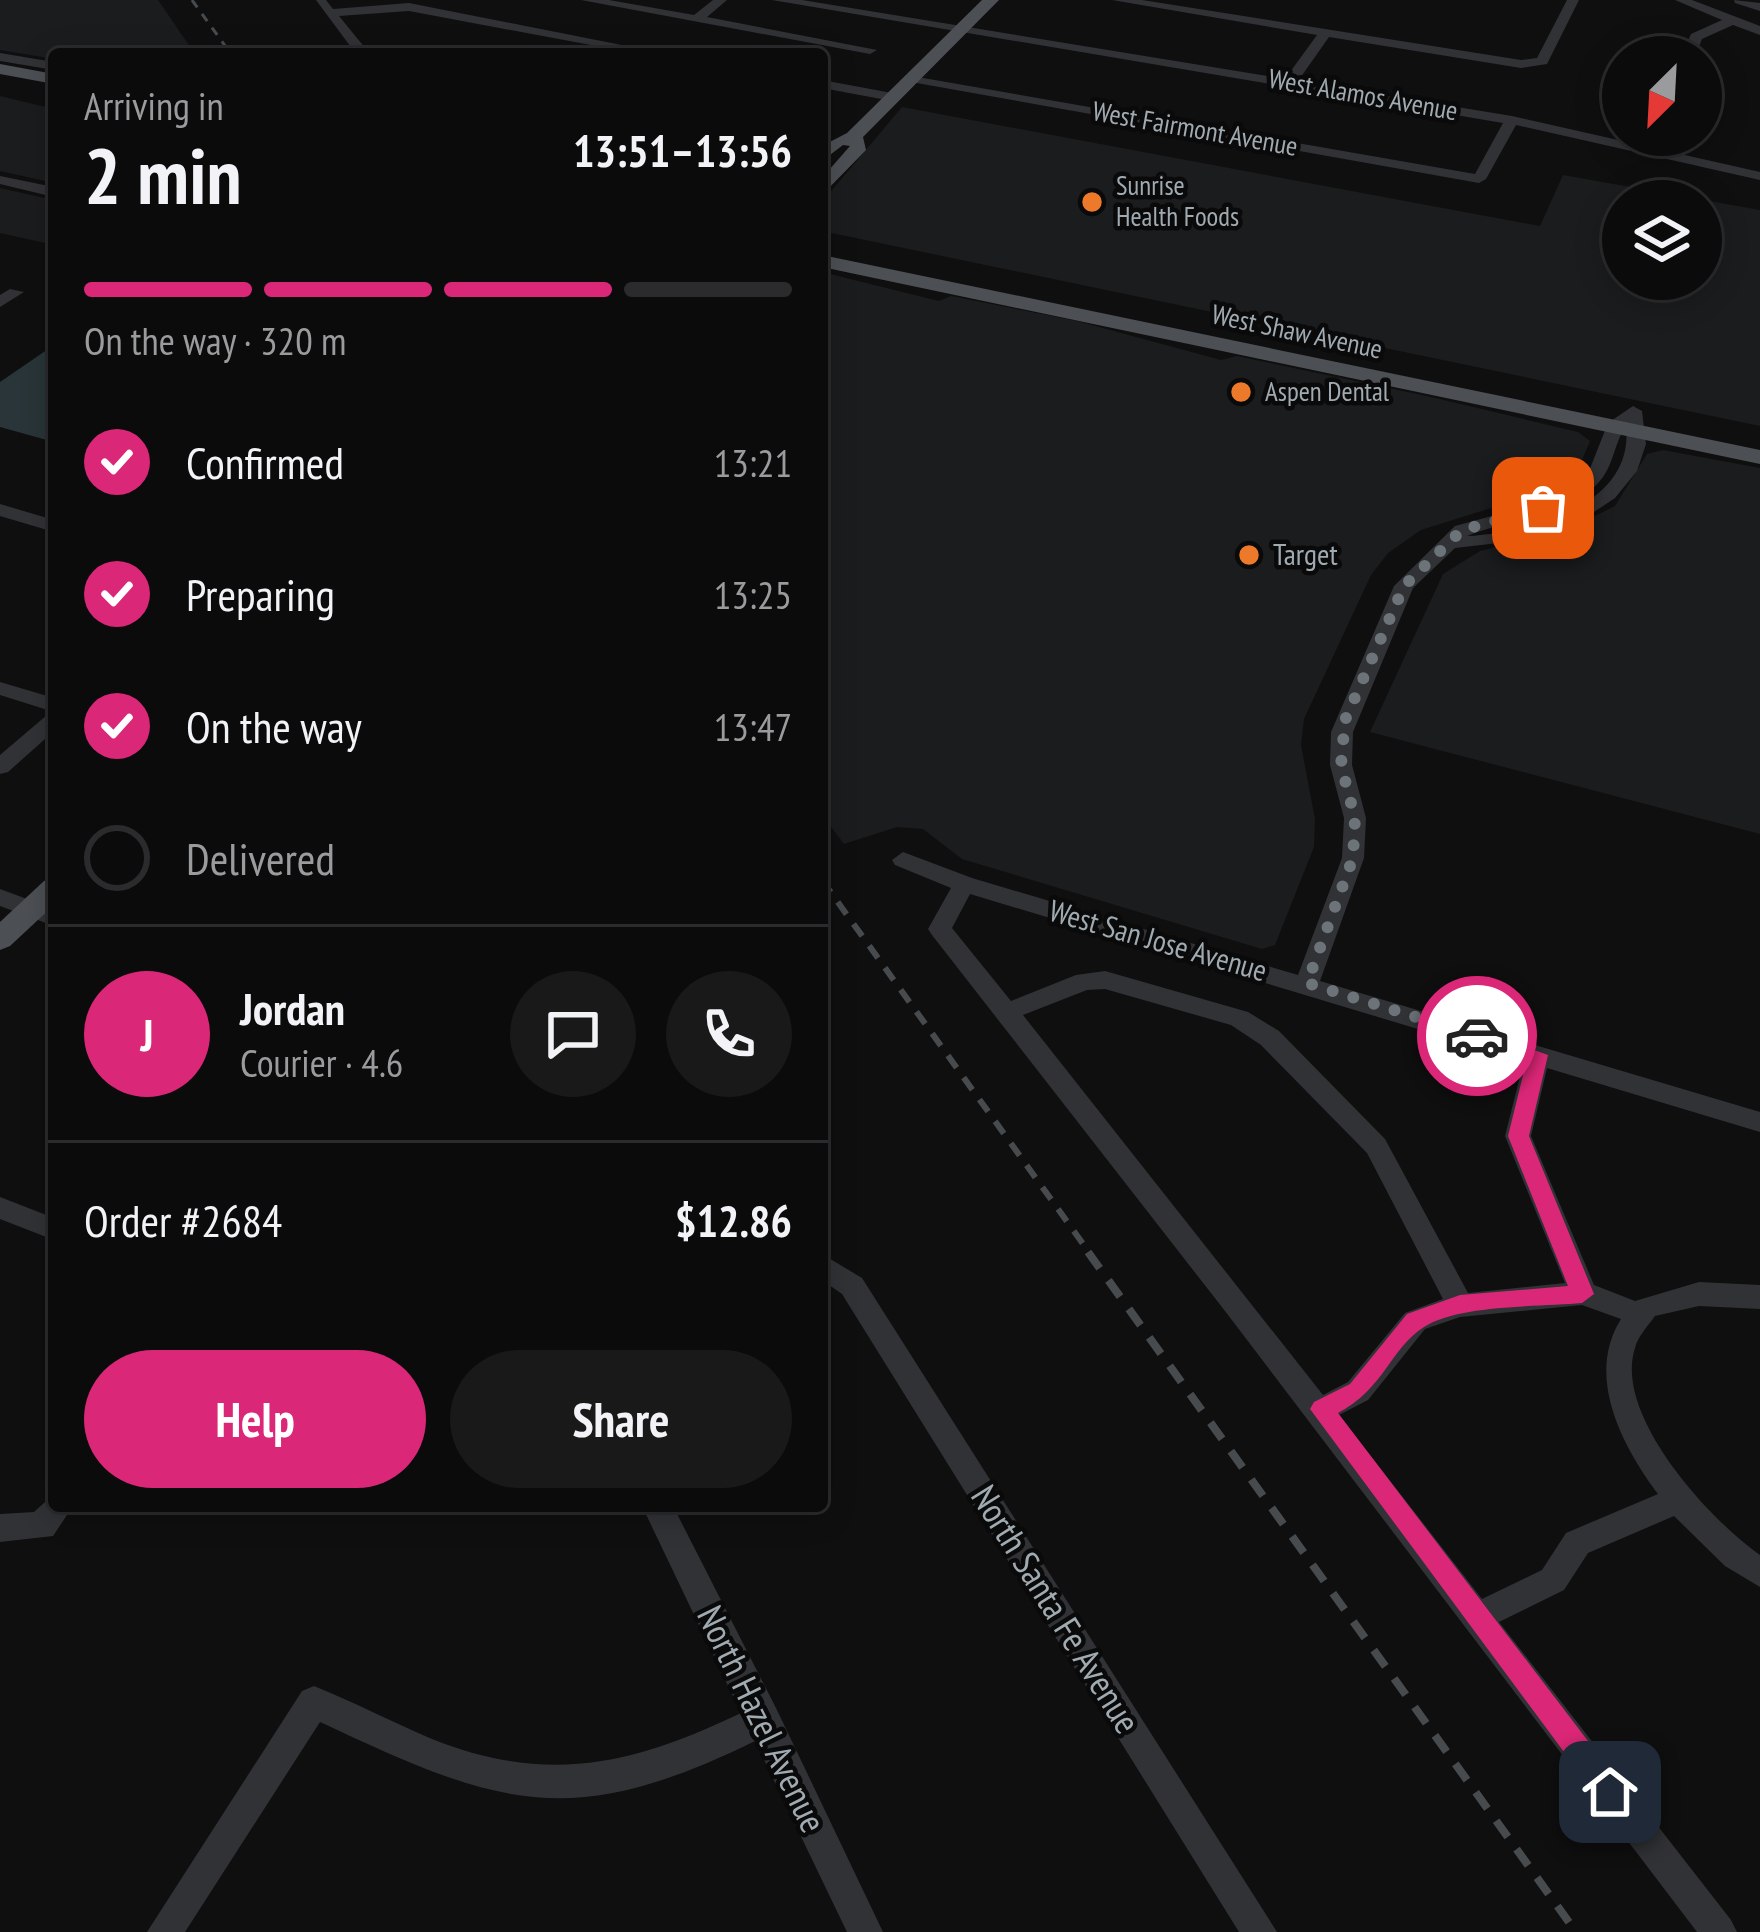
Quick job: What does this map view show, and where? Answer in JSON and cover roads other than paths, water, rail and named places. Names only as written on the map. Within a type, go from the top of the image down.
[{"type":"main road","points":[[828,150],[837,141],[853,137],[991,0]]},
{"type":"main road","points":[[0,68],[48,78]]},
{"type":"main road","points":[[0,82],[48,91]]},
{"type":"main road","points":[[828,182],[860,146],[853,137]]},
{"type":"main road","name":"West Shaw Avenue","points":[[828,244],[1614,427],[1636,421],[1760,437]]},
{"type":"main road","points":[[828,262],[1222,335]]},
{"type":"main road","name":"West Shaw Avenue","points":[[1222,335],[1376,367],[1399,363],[1760,457]]},
{"type":"main road","points":[[0,939],[47,905]]},
{"type":"street","points":[[587,0],[870,50]]},
{"type":"street","points":[[697,19],[721,0]]},
{"type":"street","name":"West Alamos Avenue","points":[[778,0],[1602,134]]},
{"type":"street","name":"West Alamos Avenue","points":[[813,0],[963,28]]},
{"type":"street","points":[[1118,0],[1537,64],[1574,0]]},
{"type":"street","points":[[1681,0],[1760,31]]},
{"type":"street","points":[[1740,0],[1760,7]]},
{"type":"street","points":[[324,6],[358,48]]},
{"type":"street","points":[[324,6],[409,7],[629,48]]},
{"type":"street","points":[[1698,36],[1729,22]]},
{"type":"street","points":[[1289,83],[1325,33]]},
{"type":"street","points":[[0,57],[48,65]]},
{"type":"street","name":"West Fairmont Avenue","points":[[911,78],[1479,179],[1512,120]]},
{"type":"street","points":[[828,85],[892,97]]},
{"type":"street","name":"West Alamos Avenue","points":[[1673,156],[1760,176]]},
{"type":"street","points":[[0,180],[48,191]]},
{"type":"street","points":[[1455,542],[1483,543],[1592,507],[1619,484],[1636,421]]},
{"type":"street","points":[[1307,983],[1353,858],[1355,818],[1341,765],[1345,720],[1404,586],[1422,563],[1455,542],[1462,530],[1543,508],[1580,490],[1597,473],[1614,427]]},
{"type":"street","points":[[0,510],[48,524]]},
{"type":"street","points":[[0,688],[48,703]]},
{"type":"street","points":[[0,766],[48,725]]},
{"type":"street","name":"West San Jose Avenue","points":[[903,860],[964,884],[1760,1122]]},
{"type":"street","points":[[964,884],[940,928],[1322,1409],[1474,1618],[1719,1932]]},
{"type":"street","points":[[0,897],[47,905]]},
{"type":"street","points":[[1007,1012],[1085,981],[1105,980],[1255,1027],[1376,1146],[1460,1305]]},
{"type":"street","points":[[1538,1055],[1519,1136],[1582,1294]]},
{"type":"street","points":[[0,1208],[48,1227]]},
{"type":"street","name":"North Santa Fe Avenue","points":[[828,1269],[852,1286],[1259,1932]]},
{"type":"street","points":[[1322,1409],[1358,1391],[1415,1321],[1460,1305],[1582,1294],[1641,1315]]},
{"type":"street","points":[[1760,1297],[1699,1294],[1646,1307],[1618,1350],[1622,1406],[1678,1500],[1760,1573]]},
{"type":"street","points":[[1474,1618],[1553,1580],[1577,1544],[1678,1500]]},
{"type":"street","name":"North Hazel Avenue","points":[[660,1512],[865,1932]]},
{"type":"street","points":[[0,1528],[50,1516]]},
{"type":"street","points":[[165,1932],[314,1702],[475,1774],[568,1785],[653,1771],[764,1719]]},
{"type":"railway","points":[[192,0],[227,48]]},
{"type":"railway","points":[[828,888],[1091,1255]]},
{"type":"railway","points":[[1088,1252],[1576,1932]]},
{"type":"place","name":"Sunrise Health Foods","points":[[1092,202]]},
{"type":"place","name":"Aspen Dental","points":[[1241,392]]},
{"type":"place","name":"Target","points":[[1249,555]]}]
